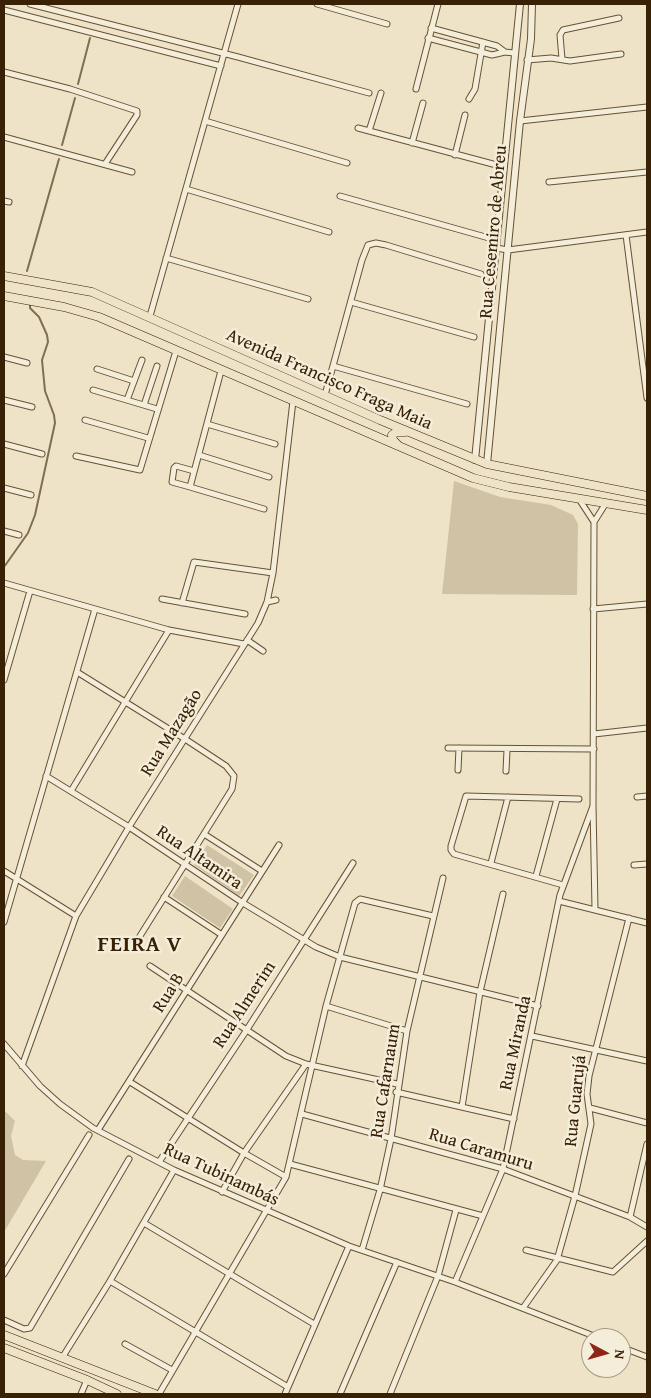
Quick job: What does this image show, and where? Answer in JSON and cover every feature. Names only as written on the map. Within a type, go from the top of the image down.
[{"type":"main road","name":"Avenida Francisco Fraga Maia","points":[[4,276],[92,292],[150,316],[380,420],[475,460],[647,496]]},
{"type":"main road","name":"Avenida Francisco Fraga Maia","points":[[4,296],[79,310],[404,450],[454,471],[492,484],[647,510]]},
{"type":"main road","points":[[379,438],[388,438],[390,433],[380,420]]},
{"type":"main road","points":[[404,450],[395,442],[392,435],[399,432],[412,433]]},
{"type":"main road","points":[[4,1335],[155,1394]]},
{"type":"main road","points":[[4,1348],[88,1380],[118,1394],[124,1383]]},
{"type":"street","points":[[30,4],[369,93]]},
{"type":"street","points":[[150,316],[238,4]]},
{"type":"street","points":[[317,4],[387,24]]},
{"type":"street","points":[[416,90],[438,4]]},
{"type":"street","name":"Rua Cesemiro de Abreu","points":[[475,460],[520,4]]},
{"type":"street","name":"Rua Cesemiro de Abreu","points":[[487,464],[532,4]]},
{"type":"street","points":[[4,7],[148,48],[221,66]]},
{"type":"street","points":[[562,59],[560,35],[563,30],[619,18]]},
{"type":"street","points":[[431,28],[497,46],[505,52]]},
{"type":"street","points":[[148,48],[152,36]]},
{"type":"street","points":[[428,38],[496,55],[505,52],[514,53]]},
{"type":"street","points":[[468,99],[475,89],[483,42]]},
{"type":"street","points":[[528,60],[562,59],[570,61],[622,54]]},
{"type":"street","points":[[4,72],[70,89],[137,111],[137,114],[105,164]]},
{"type":"street","points":[[369,131],[381,93]]},
{"type":"street","points":[[412,143],[423,103]]},
{"type":"street","points":[[520,121],[647,107]]},
{"type":"street","points":[[455,155],[465,115]]},
{"type":"street","points":[[205,121],[347,163]]},
{"type":"street","points":[[358,128],[504,167]]},
{"type":"street","points":[[4,137],[132,172]]},
{"type":"street","points":[[549,182],[647,172]]},
{"type":"street","points":[[186,189],[329,232]]},
{"type":"street","points":[[340,196],[496,240]]},
{"type":"street","points":[[496,248],[508,250],[647,232]]},
{"type":"street","points":[[626,235],[647,398]]},
{"type":"street","points":[[325,395],[368,244],[386,245],[481,274]]},
{"type":"street","points":[[166,258],[308,299]]},
{"type":"street","points":[[351,302],[474,337]]},
{"type":"street","points":[[487,340],[500,342]]},
{"type":"street","points":[[76,456],[138,470],[141,469],[148,438],[176,351]]},
{"type":"street","points":[[4,357],[27,362]]},
{"type":"street","points":[[127,400],[142,360]]},
{"type":"street","points":[[144,405],[157,366]]},
{"type":"street","points":[[333,366],[467,404]]},
{"type":"street","points":[[97,369],[134,381]]},
{"type":"street","points":[[190,488],[222,371]]},
{"type":"street","points":[[94,390],[157,409]]},
{"type":"street","points":[[4,400],[32,407]]},
{"type":"street","name":"Rua Mazagão","points":[[22,1066],[76,916],[129,827],[245,642],[260,624],[273,572],[292,401]]},
{"type":"street","points":[[85,420],[148,438]]},
{"type":"street","points":[[207,424],[275,444]]},
{"type":"street","points":[[4,444],[42,454]]},
{"type":"street","points":[[199,455],[269,476]]},
{"type":"street","points":[[194,471],[176,466],[172,482],[264,509]]},
{"type":"street","points":[[4,488],[31,495]]},
{"type":"street","points":[[579,499],[594,522],[606,503]]},
{"type":"street","name":"Rua Miranda","points":[[594,522],[593,806],[596,909]]},
{"type":"street","points":[[4,531],[19,535]]},
{"type":"street","points":[[182,603],[194,562],[273,572]]},
{"type":"street","points":[[4,583],[169,630],[245,642],[263,651]]},
{"type":"street","points":[[4,680],[30,591]]},
{"type":"street","points":[[162,599],[245,614]]},
{"type":"street","points":[[267,602],[276,600]]},
{"type":"street","points":[[593,610],[647,604]]},
{"type":"street","points":[[4,922],[95,609]]},
{"type":"street","points":[[71,791],[169,630]]},
{"type":"street","points":[[77,672],[185,739],[232,772],[234,782],[232,789],[140,936]]},
{"type":"street","points":[[594,734],[647,728]]},
{"type":"street","points":[[448,748],[507,750],[594,749]]},
{"type":"street","points":[[458,770],[459,748]]},
{"type":"street","points":[[506,771],[507,750]]},
{"type":"street","name":"Rua Altamira","points":[[46,776],[129,827],[242,903],[303,940],[340,956],[538,1006]]},
{"type":"street","points":[[563,885],[452,852],[451,846],[466,796],[579,799]]},
{"type":"street","points":[[637,797],[647,796]]},
{"type":"street","points":[[491,863],[508,797]]},
{"type":"street","points":[[536,876],[557,799]]},
{"type":"street","name":"Rua Miranda","points":[[455,1282],[503,1169],[563,885],[593,806]]},
{"type":"street","points":[[204,834],[262,871]]},
{"type":"street","name":"Rua B","points":[[98,1130],[279,845]]},
{"type":"street","name":"Rua Almerim","points":[[159,1162],[246,1031],[353,862]]},
{"type":"street","points":[[634,866],[647,864]]},
{"type":"street","points":[[4,871],[76,916]]},
{"type":"street","name":"Rua Cafarnaum","points":[[362,1250],[380,1190],[391,1138],[406,1030],[443,878]]},
{"type":"street","points":[[462,1107],[480,992],[503,894]]},
{"type":"street","points":[[164,897],[222,935]]},
{"type":"street","points":[[159,1394],[286,1177],[314,1064],[326,1006],[357,899],[434,916]]},
{"type":"street","points":[[560,900],[647,923]]},
{"type":"street","name":"Rua Guarujá","points":[[524,1308],[557,1260],[575,1196],[591,1124],[587,1094],[595,1049],[629,918]]},
{"type":"street","points":[[150,966],[186,992],[286,1056],[306,1064],[314,1064],[397,1084]]},
{"type":"street","points":[[326,1006],[406,1030]]},
{"type":"street","points":[[532,1036],[647,1061]]},
{"type":"street","name":"Rua Tubinambás","points":[[4,1044],[52,1097],[98,1130],[174,1170],[349,1246],[455,1282],[581,1331]]},
{"type":"street","points":[[222,1192],[244,1153],[306,1064]]},
{"type":"street","points":[[130,1082],[286,1177]]},
{"type":"street","points":[[396,1092],[514,1119]]},
{"type":"street","points":[[590,1108],[647,1123]]},
{"type":"street","name":"Rua Caramuru","points":[[302,1114],[503,1169],[630,1217],[647,1227]]},
{"type":"street","points":[[4,1274],[89,1135]]},
{"type":"street","points":[[630,1217],[647,1144]]},
{"type":"street","points":[[4,1320],[24,1329],[30,1328],[129,1159]]},
{"type":"street","points":[[290,1164],[380,1190],[483,1216]]},
{"type":"street","points":[[62,1358],[110,1281],[174,1170]]},
{"type":"street","points":[[390,1394],[438,1276],[456,1210]]},
{"type":"street","points":[[144,1223],[314,1324]]},
{"type":"street","points":[[526,1250],[557,1260],[613,1272],[647,1241]]},
{"type":"street","points":[[285,1394],[349,1246]]},
{"type":"street","points":[[340,1394],[396,1262]]},
{"type":"street","points":[[110,1281],[288,1387]]},
{"type":"street","points":[[125,1344],[172,1370]]},
{"type":"street","points":[[631,1351],[647,1357]]},
{"type":"street","points":[[81,1394],[88,1380]]},
{"type":"shaded area","points":[[454,481],[500,497],[551,505],[573,515],[578,524],[577,595],[442,594]]},
{"type":"shaded area","points":[[207,845],[254,875],[239,896],[194,865]]},
{"type":"shaded area","points":[[185,876],[233,909],[220,928],[172,896]]},
{"type":"shaded area","points":[[4,1110],[15,1121],[11,1136],[15,1155],[23,1160],[46,1161],[4,1232]]},
{"type":"waterway","points":[[78,84],[90,38]]},
{"type":"waterway","points":[[62,145],[75,98]]},
{"type":"waterway","points":[[27,271],[59,159]]},
{"type":"waterway","points":[[4,567],[28,533],[35,515],[55,423],[45,391],[42,360],[48,342],[47,335],[39,317],[30,308],[30,304]]},
{"type":"district","name":"FEIRA V","points":[[140,945]]}]
